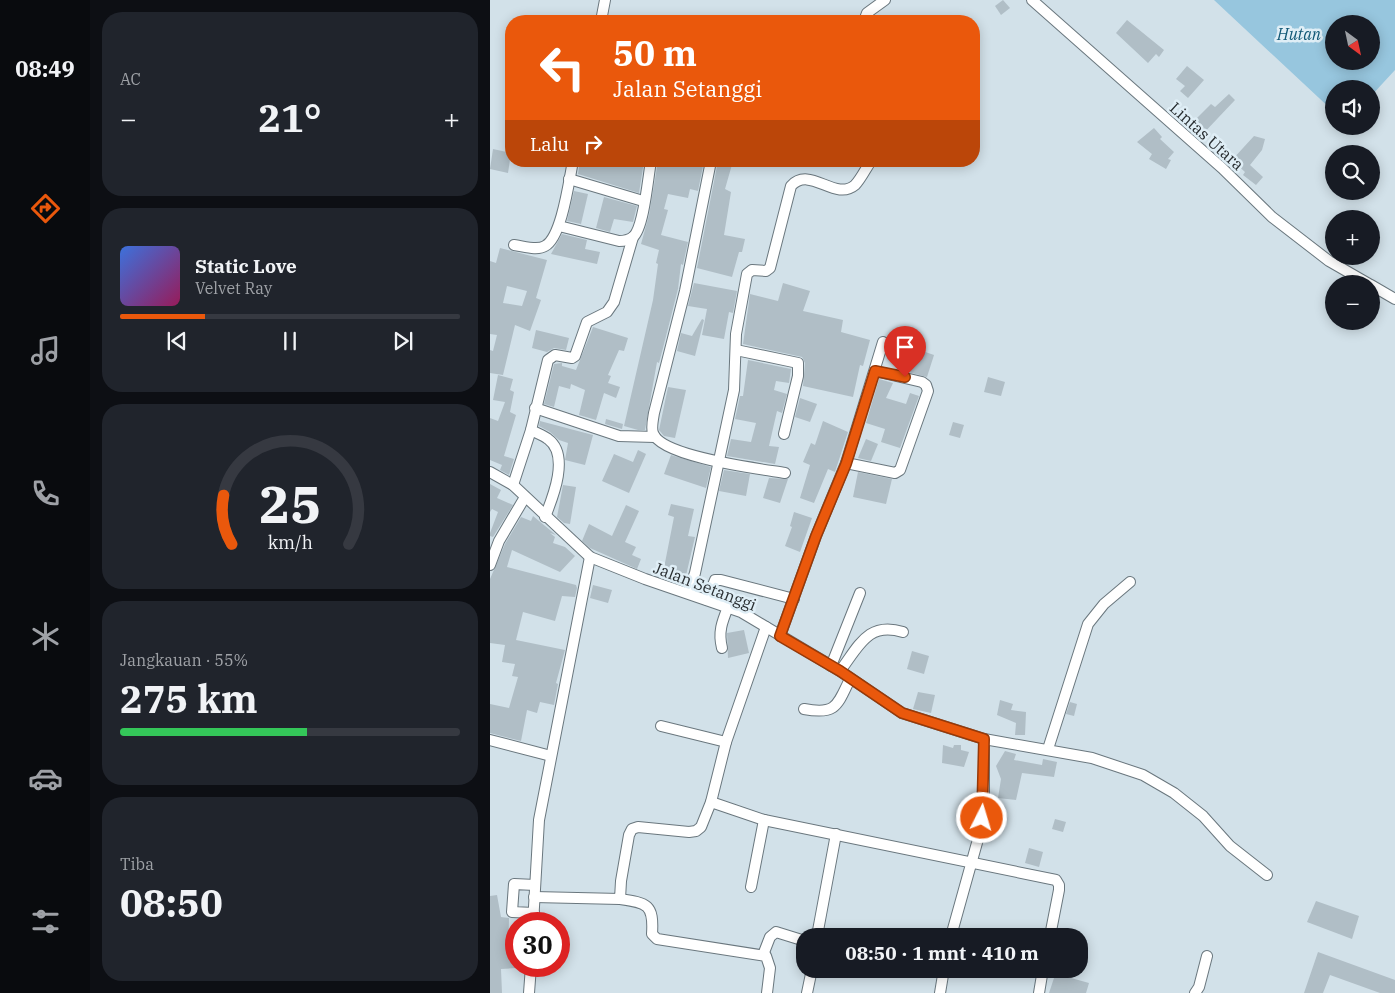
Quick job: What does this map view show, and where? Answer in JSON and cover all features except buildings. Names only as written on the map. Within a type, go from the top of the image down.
[{"type":"street","points":[[602,15],[605,0]]},
{"type":"street","points":[[866,15],[885,0]]},
{"type":"street","name":"Lintas Utara","points":[[1032,0],[1222,168],[1272,217],[1329,261],[1354,275]]},
{"type":"street","points":[[514,246],[540,248],[547,246],[559,226],[572,167]]},
{"type":"street","points":[[513,485],[531,430],[548,360],[555,355],[572,358],[575,356],[587,322],[607,312],[614,302],[633,237],[640,226],[650,167]]},
{"type":"street","points":[[710,167],[685,291],[654,413],[652,432],[655,437],[667,445],[717,463],[785,473]]},
{"type":"street","points":[[688,593],[695,573],[734,390],[736,334],[747,274],[752,270],[766,271],[770,268],[791,186],[795,182],[805,179],[814,180],[834,189],[848,189],[855,185],[867,167]]},
{"type":"street","points":[[569,180],[643,201]]},
{"type":"street","points":[[559,226],[619,240],[626,241],[633,237]]},
{"type":"street","name":"Lintas Utara","points":[[1380,290],[1395,299]]},
{"type":"street","points":[[780,636],[816,536],[846,464],[883,342]]},
{"type":"street","points":[[736,350],[798,363],[798,376],[784,434]]},
{"type":"street","points":[[846,464],[897,472],[902,467],[928,392],[926,384],[922,382],[875,371]]},
{"type":"street","points":[[535,408],[618,436],[655,437]]},
{"type":"street","points":[[531,430],[548,439],[557,454],[558,481],[546,517]]},
{"type":"street","name":"Jalan Setanggi","points":[[490,472],[513,485],[590,557],[645,579],[728,607],[840,671],[902,713],[984,739],[1092,758],[1143,775],[1174,793],[1203,816],[1230,846],[1267,875]]},
{"type":"street","points":[[490,565],[499,541],[525,496]]},
{"type":"street","points":[[534,912],[539,820],[590,557]]},
{"type":"street","points":[[707,600],[715,580],[794,598]]},
{"type":"street","points":[[1048,749],[1088,624],[1104,604],[1130,582]]},
{"type":"street","points":[[830,666],[860,593]]},
{"type":"street","points":[[722,648],[719,636],[720,627],[728,607]]},
{"type":"street","points":[[620,899],[630,831],[638,827],[696,831],[701,827],[710,802],[726,742],[766,627]]},
{"type":"street","points":[[840,671],[872,632],[883,628],[903,632]]},
{"type":"street","points":[[804,708],[824,712],[832,708],[850,679]]},
{"type":"street","points":[[661,726],[726,742]]},
{"type":"street","points":[[953,928],[980,832],[984,805],[984,739]]},
{"type":"street","points":[[490,740],[551,756]]},
{"type":"street","points":[[710,802],[764,820],[1056,880],[1059,890],[1052,928]]},
{"type":"street","points":[[751,886],[764,820]]},
{"type":"street","points":[[818,928],[836,834]]},
{"type":"street","points":[[512,912],[514,884],[535,885]]},
{"type":"street","points":[[534,898],[620,899],[642,903],[648,906],[653,919],[652,934],[657,939],[766,956],[770,968],[767,993]]},
{"type":"street","points":[[763,955],[770,937],[776,932],[796,938]]},
{"type":"street","points":[[1195,993],[1199,987],[1207,956]]},
{"type":"street","points":[[529,993],[530,977]]},
{"type":"street","points":[[807,993],[810,978]]},
{"type":"street","points":[[940,993],[942,978]]},
{"type":"street","points":[[1039,993],[1042,978]]},
{"type":"green space","name":"Hutan","points":[[1214,0],[1395,0],[1395,70],[1380,86],[1380,80],[1325,80],[1325,104]]},
{"type":"route","points":[[905,377],[875,371],[846,464],[816,536],[780,636],[840,671],[902,713],[984,739],[984,805],[982,818]]}]
